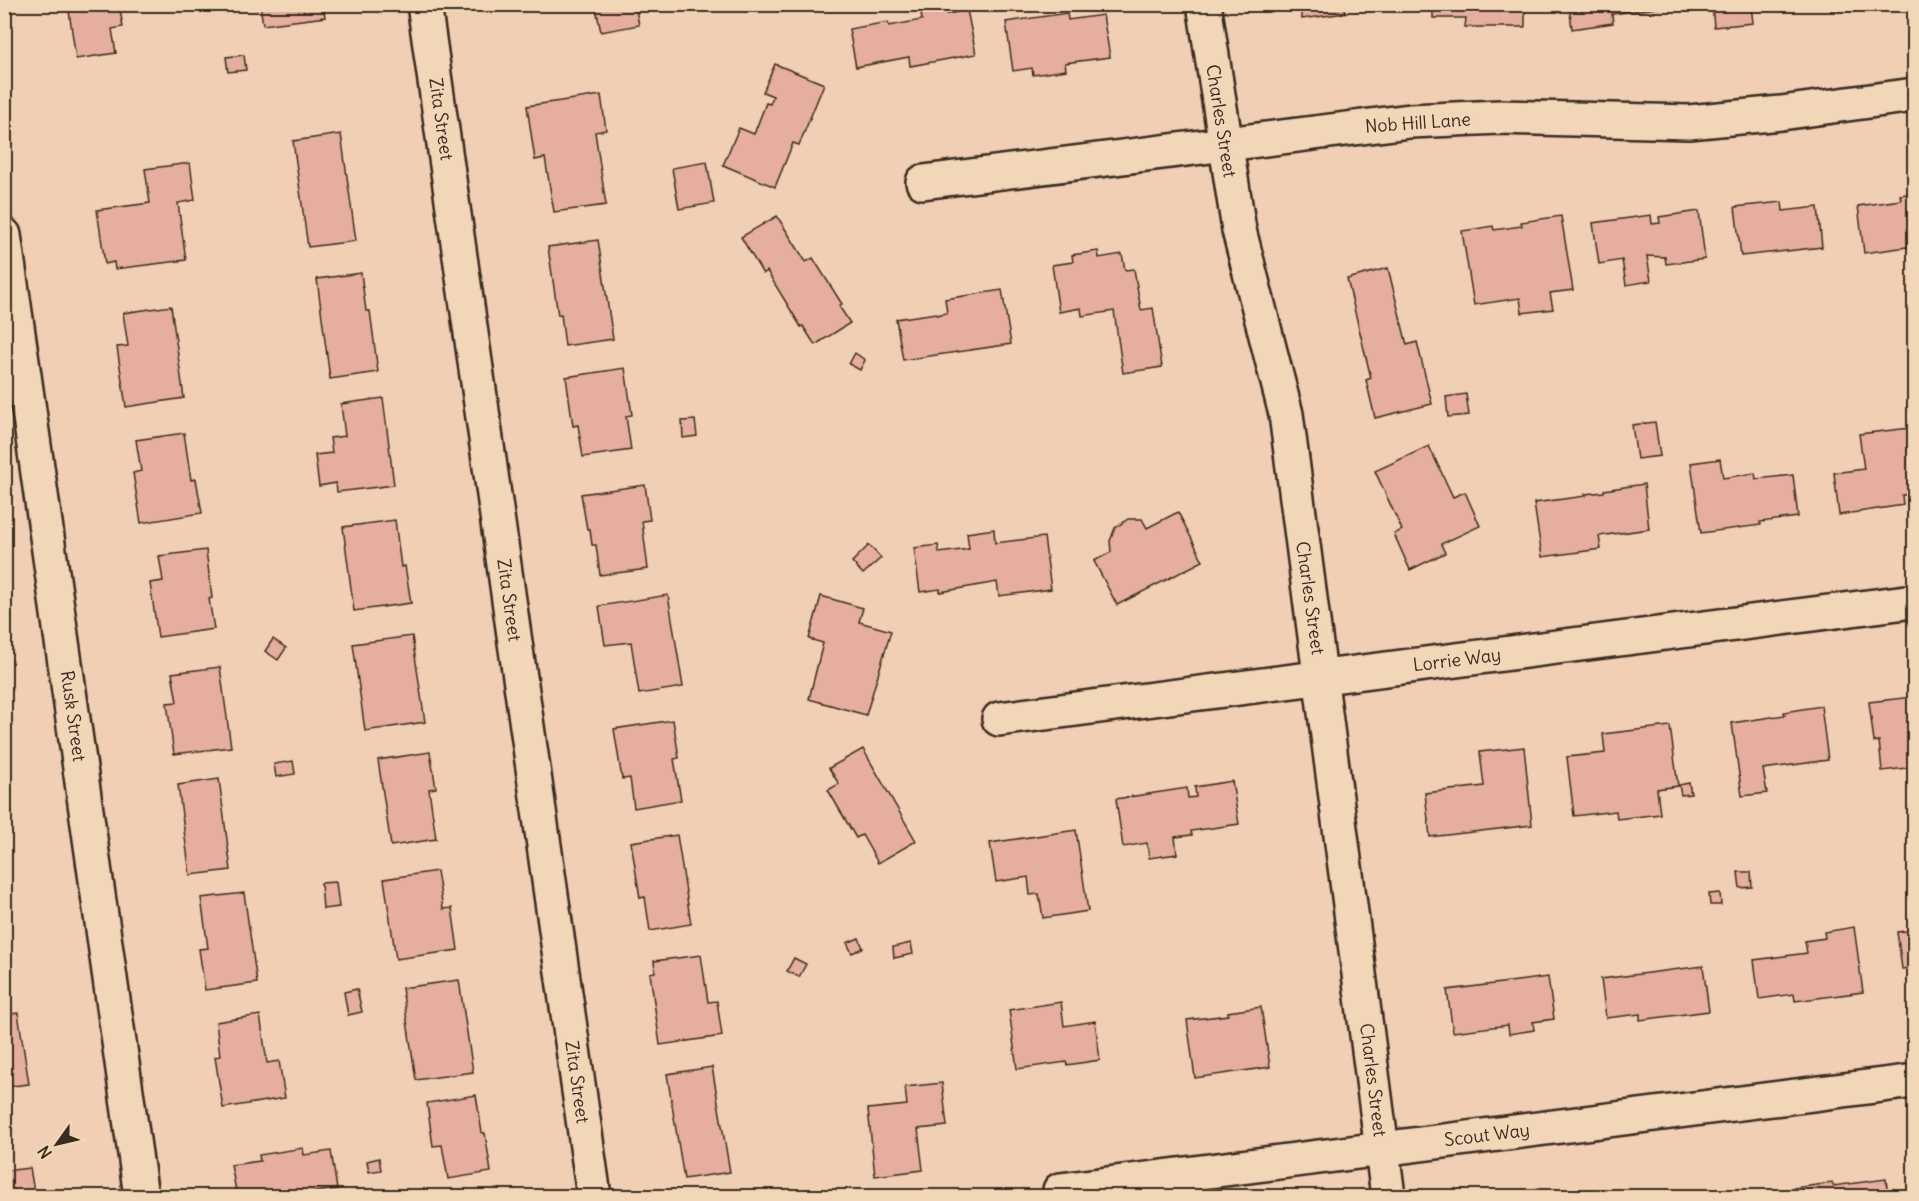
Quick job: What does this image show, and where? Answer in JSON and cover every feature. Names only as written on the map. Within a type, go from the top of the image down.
[{"type":"street","name":"Zita Street","points":[[424,4],[594,1197]]},
{"type":"street","name":"Charles Street","points":[[1204,4],[1239,230],[1286,414],[1388,1197]]},
{"type":"street","name":"Nob Hill Lane","points":[[923,182],[1410,121],[1500,117],[1689,122],[1781,113],[1914,95]]},
{"type":"street","name":"Rusk Street","points":[[4,235],[141,1197]]},
{"type":"street","name":"Lorrie Way","points":[[999,718],[1914,601]]},
{"type":"street","name":"Scout Way","points":[[1060,1190],[1914,1081]]},
{"type":"building","points":[[68,4],[119,4],[123,27],[112,29],[116,53],[76,59]]},
{"type":"building","points":[[260,4],[323,4],[325,17],[263,25]]},
{"type":"building","points":[[595,4],[635,4],[639,25],[601,32]]},
{"type":"building","points":[[1299,4],[1344,4],[1345,13],[1302,19]]},
{"type":"building","points":[[1433,4],[1525,4],[1525,27],[1465,27],[1466,18],[1433,18]]},
{"type":"building","points":[[1569,4],[1671,4],[1671,6],[1612,14],[1613,23],[1572,29]]},
{"type":"building","points":[[1712,4],[1766,5],[1751,6],[1753,23],[1714,27]]},
{"type":"building","points":[[1830,4],[1870,4],[1870,6],[1831,11]]},
{"type":"building","points":[[946,8],[947,14],[967,10],[976,54],[910,66],[909,57],[856,67],[849,29],[888,22],[889,26],[922,20],[921,13]]},
{"type":"building","points":[[1067,13],[1068,20],[1103,15],[1110,57],[1065,63],[1066,70],[1033,75],[1032,68],[1013,71],[1006,22]]},
{"type":"building","points":[[244,55],[246,70],[228,72],[226,57]]},
{"type":"building","points":[[775,64],[824,84],[799,145],[793,143],[775,187],[723,165],[739,128],[754,134],[766,103],[770,104],[773,96],[763,92]]},
{"type":"building","points":[[601,95],[606,130],[595,132],[606,205],[554,212],[545,158],[535,160],[527,106]]},
{"type":"building","points":[[341,134],[356,241],[308,247],[293,141]]},
{"type":"building","points":[[707,162],[714,203],[679,209],[672,168]]},
{"type":"building","points":[[190,163],[195,200],[178,203],[186,260],[115,269],[114,262],[105,264],[97,210],[150,203],[145,169]]},
{"type":"building","points":[[1914,193],[1914,246],[1864,253],[1858,206],[1901,200],[1900,195]]},
{"type":"building","points":[[1782,202],[1783,211],[1818,207],[1822,247],[1741,256],[1735,207]]},
{"type":"building","points":[[1699,211],[1705,259],[1666,264],[1665,257],[1647,256],[1651,281],[1626,285],[1622,260],[1599,264],[1593,223],[1651,215],[1652,224],[1660,223],[1659,217]]},
{"type":"building","points":[[777,216],[806,262],[813,258],[842,304],[839,306],[850,323],[815,345],[803,326],[801,327],[767,271],[763,274],[741,237]]},
{"type":"building","points":[[1561,216],[1573,290],[1550,293],[1553,309],[1522,313],[1520,298],[1474,305],[1462,231],[1493,226],[1494,230],[1522,226],[1521,222]]},
{"type":"building","points":[[598,240],[613,339],[565,346],[548,247]]},
{"type":"building","points":[[1098,251],[1099,258],[1122,254],[1125,270],[1134,269],[1141,310],[1153,308],[1162,367],[1123,373],[1114,311],[1082,316],[1081,308],[1059,312],[1052,265],[1073,262],[1072,255]]},
{"type":"building","points":[[1388,268],[1407,345],[1417,342],[1432,404],[1375,418],[1366,380],[1371,378],[1347,279]]},
{"type":"building","points":[[361,273],[366,311],[370,311],[378,372],[330,379],[317,279]]},
{"type":"building","points":[[1002,290],[1011,344],[903,360],[896,319],[947,313],[945,299]]},
{"type":"building","points":[[171,306],[184,398],[126,407],[117,347],[128,346],[123,313]]},
{"type":"building","points":[[855,353],[865,360],[860,370],[849,364]]},
{"type":"building","points":[[625,368],[632,415],[626,416],[631,450],[583,457],[578,425],[573,426],[566,377]]},
{"type":"building","points":[[1466,394],[1469,415],[1448,417],[1446,397]]},
{"type":"building","points":[[383,398],[394,485],[337,492],[336,483],[319,486],[315,455],[332,453],[330,438],[345,436],[341,404]]},
{"type":"building","points":[[695,420],[697,436],[683,438],[682,421]]},
{"type":"building","points":[[1655,422],[1660,456],[1637,459],[1632,425]]},
{"type":"building","points":[[1910,428],[1911,441],[1914,441],[1914,494],[1902,495],[1903,505],[1839,515],[1834,473],[1864,469],[1859,434]]},
{"type":"building","points":[[184,433],[191,480],[196,479],[202,513],[141,523],[133,473],[141,471],[136,440]]},
{"type":"building","points":[[1429,446],[1453,497],[1465,492],[1480,526],[1441,544],[1445,553],[1410,570],[1394,534],[1402,530],[1375,471]]},
{"type":"building","points":[[1720,459],[1723,478],[1755,473],[1756,479],[1793,475],[1798,517],[1760,522],[1761,525],[1701,533],[1691,463]]},
{"type":"building","points":[[1644,484],[1649,529],[1599,536],[1601,549],[1542,557],[1534,503],[1586,496],[1585,494]]},
{"type":"building","points":[[645,485],[650,520],[642,521],[648,569],[600,575],[596,545],[592,545],[590,529],[587,529],[581,494]]},
{"type":"building","points":[[1178,512],[1203,561],[1117,605],[1094,561],[1111,552],[1110,541],[1115,528],[1128,519],[1142,519],[1147,528]]},
{"type":"building","points":[[395,520],[401,567],[405,566],[411,603],[354,611],[343,527]]},
{"type":"building","points":[[994,529],[995,543],[1044,537],[1051,589],[999,596],[997,582],[940,592],[940,589],[920,592],[914,548],[938,545],[939,553],[969,549],[967,533]]},
{"type":"building","points":[[869,545],[881,558],[863,574],[852,562]]},
{"type":"building","points":[[206,550],[212,598],[209,599],[214,629],[158,637],[150,583],[163,581],[159,556]]},
{"type":"building","points":[[668,595],[683,687],[639,694],[631,642],[605,645],[599,606]]},
{"type":"building","points":[[821,596],[863,608],[859,622],[891,631],[866,715],[809,699],[823,643],[809,639]]},
{"type":"building","points":[[412,636],[425,722],[365,731],[353,644]]},
{"type":"building","points":[[273,639],[286,648],[278,660],[265,651]]},
{"type":"building","points":[[220,667],[231,747],[174,754],[167,703],[177,702],[172,673]]},
{"type":"building","points":[[1912,697],[1914,767],[1882,771],[1879,741],[1874,742],[1869,702]]},
{"type":"building","points":[[1821,706],[1828,760],[1763,769],[1767,793],[1742,796],[1732,723],[1785,715],[1784,712]]},
{"type":"building","points":[[673,720],[679,758],[674,759],[681,800],[634,808],[630,778],[622,779],[614,729]]},
{"type":"building","points":[[1670,726],[1678,786],[1657,789],[1660,814],[1617,819],[1616,811],[1574,816],[1567,757],[1605,753],[1603,734]]},
{"type":"building","points":[[1524,747],[1532,825],[1430,837],[1425,793],[1484,786],[1480,752]]},
{"type":"building","points":[[863,749],[916,841],[878,863],[862,835],[856,838],[828,790],[839,784],[829,768]]},
{"type":"building","points":[[430,752],[436,788],[429,789],[436,839],[391,846],[378,760]]},
{"type":"building","points":[[293,761],[295,774],[276,777],[274,764]]},
{"type":"building","points":[[219,779],[231,870],[190,875],[178,785]]},
{"type":"building","points":[[1232,781],[1239,824],[1191,831],[1192,835],[1175,837],[1177,854],[1149,858],[1147,843],[1123,847],[1116,799],[1187,788],[1188,798],[1196,797],[1195,787]]},
{"type":"building","points":[[1689,783],[1691,794],[1681,795],[1679,785]]},
{"type":"building","points":[[1076,830],[1088,911],[1043,918],[1039,894],[1030,895],[1028,877],[996,882],[990,843]]},
{"type":"building","points":[[677,835],[691,924],[650,931],[645,897],[640,898],[631,842]]},
{"type":"building","points":[[437,871],[443,909],[452,908],[458,950],[396,959],[384,879]]},
{"type":"building","points":[[1738,872],[1751,872],[1752,887],[1740,888]]},
{"type":"building","points":[[336,882],[339,907],[323,909],[321,883]]},
{"type":"building","points":[[244,893],[257,983],[205,990],[199,949],[208,948],[201,898]]},
{"type":"building","points":[[1720,893],[1721,905],[1710,905],[1709,894]]},
{"type":"building","points":[[4,914],[11,960],[4,961]]},
{"type":"building","points":[[1854,927],[1863,992],[1795,1001],[1794,994],[1759,999],[1754,960],[1807,953],[1805,941],[1825,938],[1824,932]]},
{"type":"building","points":[[1914,930],[1914,968],[1902,969],[1897,932]]},
{"type":"building","points":[[859,938],[863,948],[852,953],[847,943]]},
{"type":"building","points":[[911,943],[913,954],[894,958],[893,947]]},
{"type":"building","points":[[701,955],[708,1002],[717,1001],[722,1036],[660,1045],[650,973],[655,972],[654,961]]},
{"type":"building","points":[[794,958],[806,964],[799,977],[787,971]]},
{"type":"building","points":[[1703,966],[1709,1011],[1640,1020],[1640,1014],[1606,1018],[1601,979]]},
{"type":"building","points":[[1548,977],[1554,1019],[1533,1022],[1534,1030],[1509,1034],[1508,1025],[1453,1032],[1447,990]]},
{"type":"building","points":[[459,980],[473,1072],[416,1080],[402,988]]},
{"type":"building","points":[[357,989],[362,1012],[348,1015],[344,992]]},
{"type":"building","points":[[8,991],[11,1014],[18,1013],[29,1084],[4,1087],[4,992]]},
{"type":"building","points":[[1061,1002],[1064,1026],[1095,1021],[1100,1060],[1017,1069],[1009,1010]]},
{"type":"building","points":[[1261,1007],[1270,1067],[1195,1078],[1187,1020],[1228,1015],[1228,1012]]},
{"type":"building","points":[[260,1015],[267,1063],[279,1061],[285,1098],[223,1108],[215,1057],[220,1056],[216,1022]]},
{"type":"building","points":[[712,1067],[730,1172],[684,1179],[667,1074]]},
{"type":"building","points":[[942,1083],[947,1126],[918,1129],[923,1170],[875,1176],[868,1109],[907,1105],[905,1087]]},
{"type":"building","points":[[476,1095],[491,1172],[448,1179],[442,1145],[433,1146],[427,1103]]},
{"type":"building","points":[[303,1148],[304,1155],[331,1151],[337,1189],[308,1193],[308,1196],[237,1196],[231,1165],[260,1161],[259,1155]]},
{"type":"building","points":[[379,1158],[381,1170],[369,1172],[367,1161]]},
{"type":"building","points":[[30,1168],[34,1192],[41,1191],[42,1196],[4,1196],[4,1171]]},
{"type":"building","points":[[1886,1179],[1888,1196],[1796,1196],[1794,1188],[1832,1183],[1833,1186]]}]
